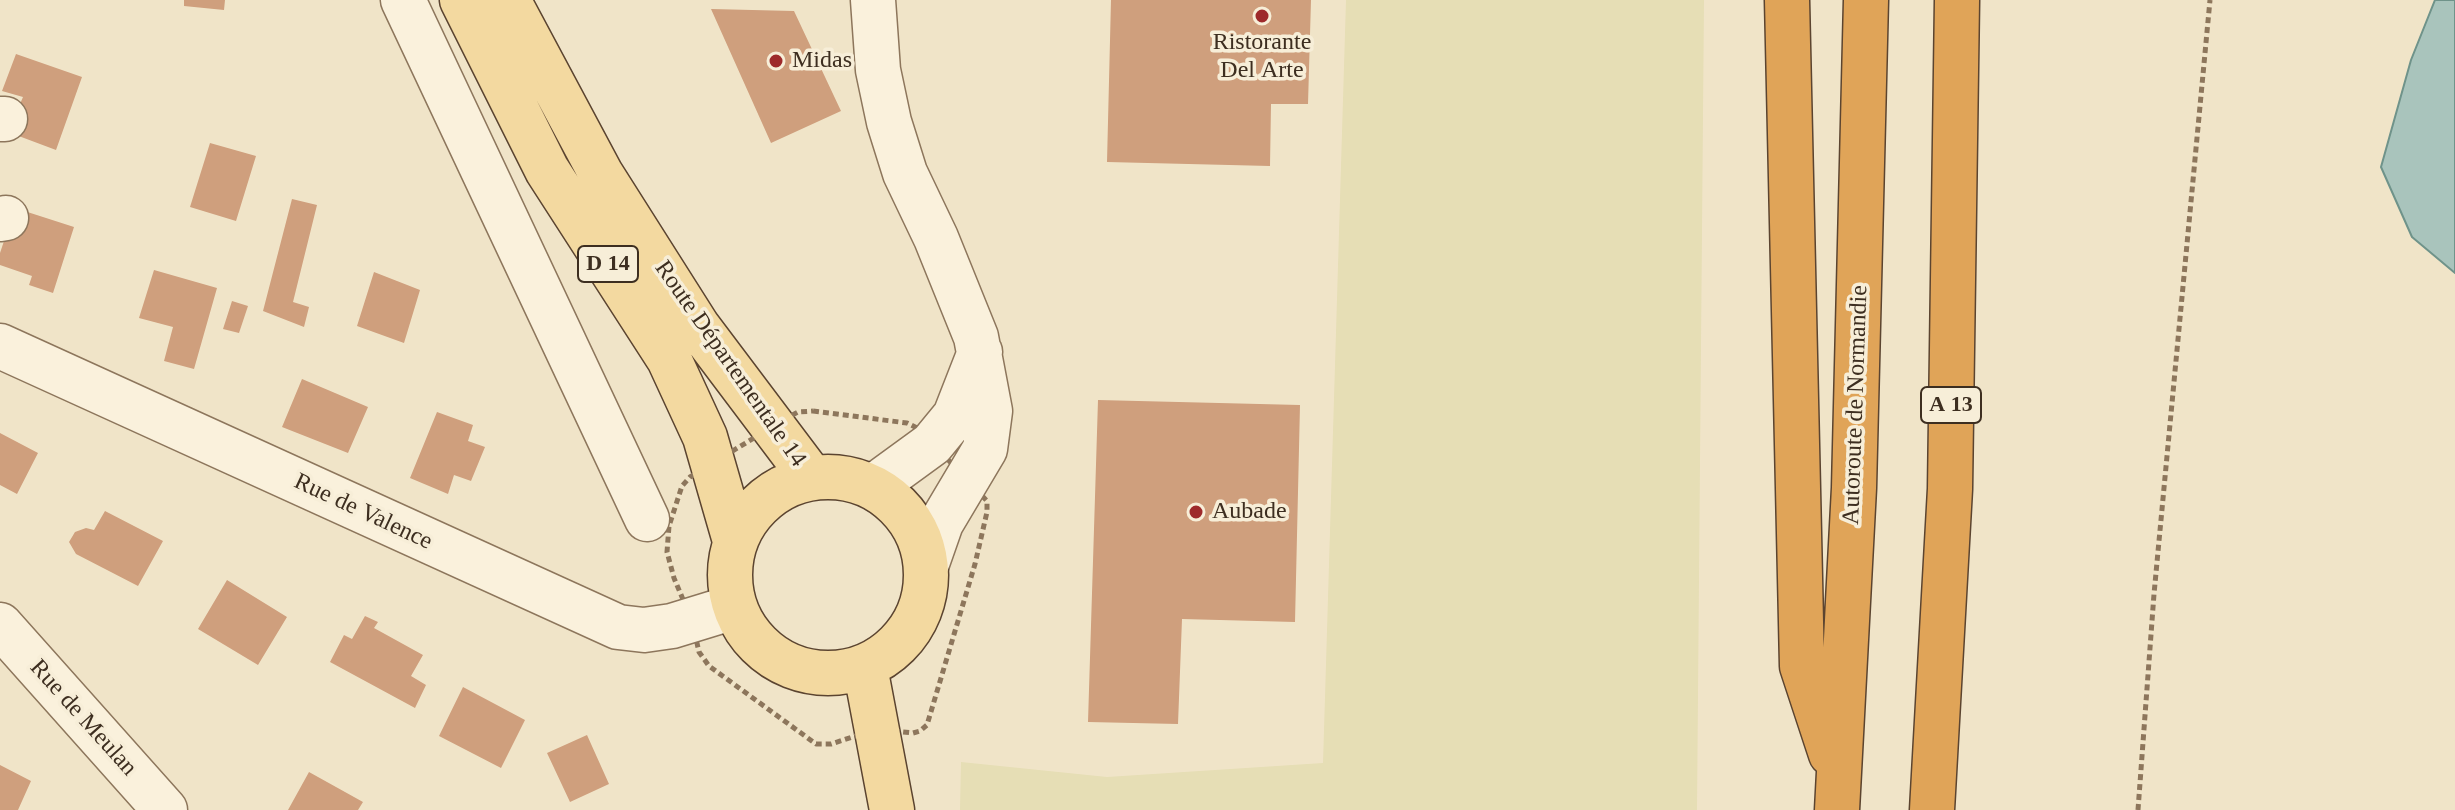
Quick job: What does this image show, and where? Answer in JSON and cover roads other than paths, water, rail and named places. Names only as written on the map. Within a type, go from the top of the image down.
[{"type":"highway","points":[[1787,0],[1802,666],[1838,795]]},
{"type":"highway","name":"Autoroute de Normandie","points":[[1838,795],[1854,488],[1866,0]]},
{"type":"highway","name":"A 13","points":[[1932,810],[1950,489],[1957,0]]},
{"type":"main road","name":"Route Départementale 14","points":[[462,0],[547,170],[669,359],[705,437],[735,541]]},
{"type":"main road","name":"Route Départementale 14","points":[[508,0],[601,174],[698,327],[811,477]]},
{"type":"main road","points":[[811,477],[843,477],[873,487],[899,506],[918,532],[927,563],[925,595],[914,625],[893,650],[865,667],[834,674],[802,671],[782,662],[749,635],[734,607],[730,574],[735,541],[752,513],[768,496],[789,484],[811,477]]},
{"type":"main road","points":[[865,667],[892,810]]},
{"type":"street","points":[[403,0],[647,519]]},
{"type":"street","points":[[873,0],[878,70],[889,122],[905,173],[936,238],[976,337],[990,411],[985,449],[941,523],[927,563]]},
{"type":"street","name":"Rue de Valence","points":[[0,346],[618,627],[644,630],[672,626],[734,607]]},
{"type":"street","points":[[873,487],[932,444],[955,416],[980,352]]},
{"type":"street","name":"Rue de Meulan","points":[[0,625],[165,810]]},
{"type":"water","points":[[2435,0],[2455,0],[2455,273],[2412,237],[2381,167],[2411,60]]},
{"type":"place","name":"Ristorante Del Arte","points":[[1262,16]]},
{"type":"place","name":"Midas","points":[[776,61]]},
{"type":"place","name":"Aubade","points":[[1196,512]]}]
